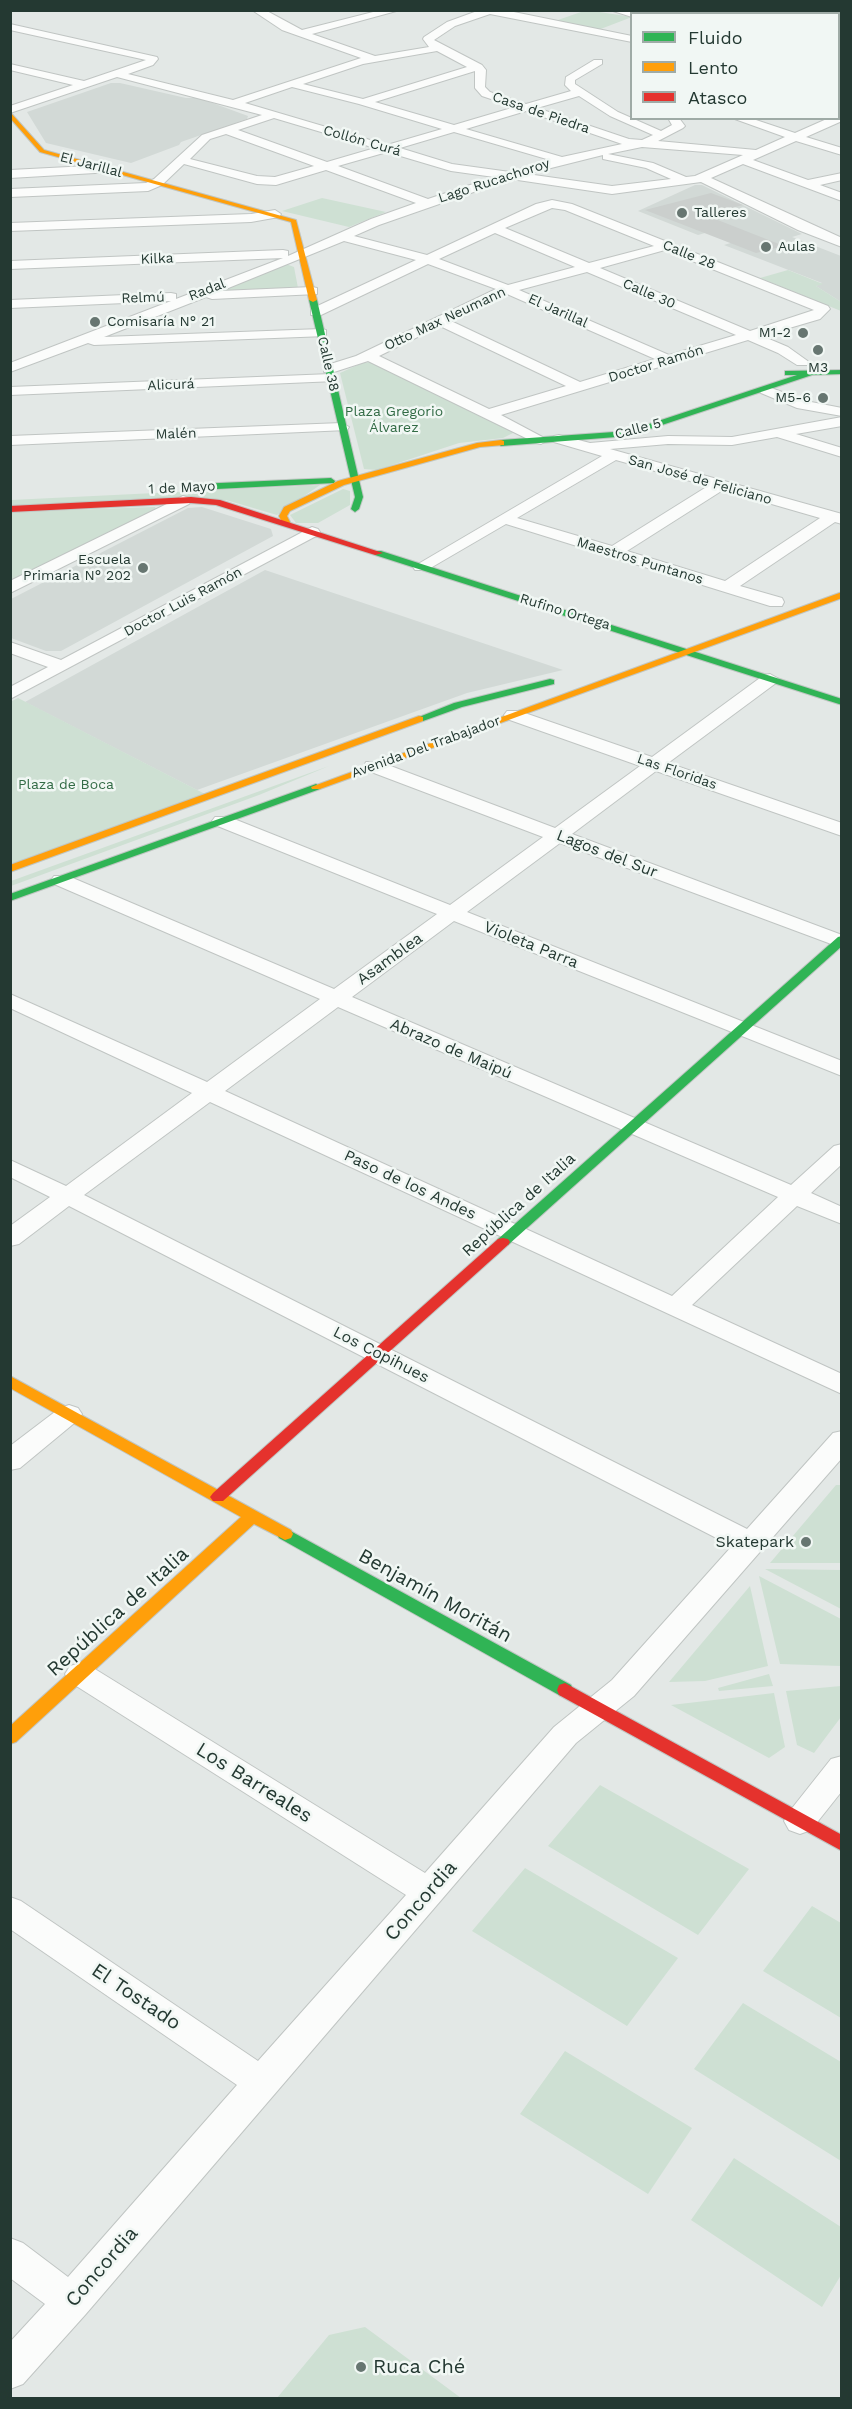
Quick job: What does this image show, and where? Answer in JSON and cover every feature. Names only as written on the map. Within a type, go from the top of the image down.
[{"type":"street","points":[[257,10],[280,25],[375,59]]},
{"type":"street","points":[[302,33],[395,10]]},
{"type":"street","points":[[615,10],[630,14]]},
{"type":"street","points":[[477,67],[439,48],[428,39],[433,34],[461,20],[487,11],[630,39]]},
{"type":"street","points":[[542,22],[565,14]]},
{"type":"street","points":[[322,15],[336,24]]},
{"type":"street","points":[[602,33],[630,23]]},
{"type":"street","points":[[10,27],[153,59],[10,112]]},
{"type":"street","points":[[234,103],[375,59],[439,48]]},
{"type":"street","points":[[598,62],[570,79],[570,85],[614,114],[662,135],[679,126],[674,120]]},
{"type":"street","points":[[10,67],[86,85]]},
{"type":"street","points":[[363,102],[477,67]]},
{"type":"street","name":"Casa de Piedra","points":[[477,67],[483,73],[480,88],[483,91],[524,108],[616,139],[643,144]]},
{"type":"street","name":"Collón Curá","points":[[116,74],[234,103],[451,167],[612,190],[688,182],[702,178],[828,120]]},
{"type":"street","points":[[291,84],[456,128],[561,160]]},
{"type":"street","points":[[181,160],[266,182],[579,92]]},
{"type":"street","name":"El Jarillal","points":[[10,112],[42,151],[275,214],[296,224],[303,253]]},
{"type":"street","points":[[10,193],[139,188],[158,182],[202,138],[273,115]]},
{"type":"street","points":[[743,120],[842,152]]},
{"type":"street","points":[[226,130],[428,203]]},
{"type":"street","name":"Lago Rucachoroy","points":[[303,253],[428,203],[508,176],[561,160],[643,144],[662,135]]},
{"type":"street","points":[[643,144],[759,153]]},
{"type":"street","points":[[593,154],[649,165],[688,182]]},
{"type":"street","points":[[743,160],[842,197]]},
{"type":"street","points":[[10,174],[108,169]]},
{"type":"street","points":[[808,184],[842,176]]},
{"type":"street","points":[[702,178],[814,232],[842,243]]},
{"type":"street","name":"Calle 28","points":[[495,228],[543,206],[552,204],[567,207],[815,306],[823,312]]},
{"type":"street","points":[[10,227],[251,218],[275,214]]},
{"type":"street","points":[[814,232],[832,227]]},
{"type":"street","points":[[316,312],[495,228]]},
{"type":"street","name":"Calle 30","points":[[495,228],[789,353],[808,368]]},
{"type":"street","name":"El Jarillal","points":[[342,237],[428,260],[507,289],[668,360]]},
{"type":"street","name":"Otto Max Neumann","points":[[330,373],[507,289],[667,246]]},
{"type":"street","name":"Kilka","points":[[10,265],[303,253]]},
{"type":"street","name":"Calle 38","points":[[303,253],[359,501],[350,511],[374,498]]},
{"type":"street","name":"Radal","points":[[10,368],[303,253]]},
{"type":"street","name":"Relmú","points":[[10,304],[312,291]]},
{"type":"street","name":"Doctor Ramón","points":[[488,414],[823,312]]},
{"type":"street","points":[[440,321],[579,387]]},
{"type":"street","points":[[77,342],[321,333]]},
{"type":"street","points":[[369,356],[541,440]]},
{"type":"street","name":"Calle 5","points":[[287,524],[283,516],[288,509],[324,489],[354,480],[491,443],[629,433],[766,390],[808,368],[842,366]]},
{"type":"street","name":"Calle 5","points":[[808,368],[842,372]]},
{"type":"street","name":"Alicurá","points":[[10,391],[330,373]]},
{"type":"street","points":[[766,390],[808,407],[842,412]]},
{"type":"street","points":[[579,446],[668,440],[732,441],[842,421]]},
{"type":"street","name":"Malén","points":[[10,441],[342,427]]},
{"type":"street","points":[[778,433],[791,439],[842,453]]},
{"type":"street","name":"San José de Feliciano","points":[[559,439],[837,518]]},
{"type":"street","name":"Calle 5","points":[[403,482],[461,450]]},
{"type":"street","points":[[422,567],[614,455]]},
{"type":"street","name":"1 de Mayo","points":[[10,496],[354,480]]},
{"type":"street","points":[[614,552],[721,485]]},
{"type":"street","points":[[10,588],[183,501]]},
{"type":"street","name":"1 de Mayo","points":[[10,509],[183,501],[217,502],[287,524]]},
{"type":"street","points":[[728,587],[837,518]]},
{"type":"street","name":"Maestros Puntanos","points":[[505,519],[728,587],[782,600]]},
{"type":"street","name":"Doctor Luis Ramón","points":[[10,694],[329,523]]},
{"type":"street","name":"Rufino Ortega","points":[[287,524],[664,643],[685,652],[842,702]]},
{"type":"street","name":"Avenida Del Trabajador","points":[[10,898],[842,595]]},
{"type":"street","points":[[755,609],[782,600]]},
{"type":"street","points":[[644,651],[682,636]]},
{"type":"street","points":[[10,647],[62,666]]},
{"type":"street","name":"Avenida Del Trabajador","points":[[10,869],[458,705],[565,678]]},
{"type":"street","name":"Asamblea","points":[[10,1238],[770,679]]},
{"type":"street","name":"Las Floridas","points":[[513,715],[842,830]]},
{"type":"street","name":"Lagos del Sur","points":[[374,766],[841,941]]},
{"type":"street","name":"Violeta Parra","points":[[222,821],[842,1069]]},
{"type":"street","name":"Abrazo de Maipú","points":[[61,880],[842,1216]]},
{"type":"street","name":"República de Italia","points":[[218,1497],[841,941]]},
{"type":"street","name":"Paso de los Andes","points":[[10,1000],[842,1385]]},
{"type":"street","points":[[674,1308],[842,1151]]},
{"type":"street","name":"Los Copihues","points":[[10,1167],[751,1543]]},
{"type":"street","name":"Benjamín Moritán","points":[[10,1381],[842,1844]]},
{"type":"street","points":[[10,1461],[69,1414]]},
{"type":"street","name":"Concordia","points":[[10,2371],[566,1735],[631,1679],[842,1440]]},
{"type":"street","name":"República de Italia","points":[[10,1737],[252,1516]]},
{"type":"street","name":"Los Barreales","points":[[80,1674],[428,1892]]},
{"type":"street","points":[[801,1821],[842,1768]]},
{"type":"street","name":"El Tostado","points":[[10,1911],[262,2083]]},
{"type":"street","points":[[10,2255],[72,2301]]},
{"type":"shaded area","points":[[111,83],[186,98],[199,98],[248,116],[247,119],[181,142],[179,145],[131,163],[46,143],[27,112]]},
{"type":"shaded area","points":[[695,185],[702,185],[802,234],[792,237],[841,256],[841,302],[816,286],[822,283],[724,245],[737,241],[712,231],[698,235],[638,211]]},
{"type":"shaded area","name":"Escuela Primaria N° 202","points":[[202,507],[271,529],[273,536],[61,651],[46,651],[11,638],[11,599],[188,508]]},
{"type":"shaded area","points":[[265,570],[563,670],[467,693],[197,790],[25,702]]},
{"type":"green space","points":[[584,11],[630,17],[598,30],[555,21]]},
{"type":"green space","points":[[322,198],[386,212],[349,227],[282,211]]},
{"type":"green space","points":[[286,264],[294,267],[298,288],[212,291]]},
{"type":"green space","points":[[788,270],[823,284],[816,286],[841,302],[841,311],[760,278]]},
{"type":"green space","name":"Plaza Gregorio Álvarez","points":[[371,362],[513,433],[503,438],[459,443],[377,470],[364,469],[340,373],[362,363]]},
{"type":"green space","points":[[320,485],[277,515],[226,500],[11,506],[11,500]]},
{"type":"green space","points":[[343,489],[350,491],[350,505],[318,523],[296,523],[290,515]]},
{"type":"green space","points":[[155,507],[156,509],[11,584],[10,512]]},
{"type":"green space","name":"Plaza de Boca","points":[[18,698],[205,794],[11,864],[10,702]]},
{"type":"green space","points":[[329,766],[259,795],[11,886],[11,881]]},
{"type":"green space","name":"Skatepark","points":[[836,1485],[841,1485],[841,1563],[770,1563]]},
{"type":"green space","points":[[765,1569],[841,1570],[841,1609]]},
{"type":"green space","points":[[759,1576],[841,1619],[841,1666],[780,1664]]},
{"type":"green space","points":[[750,1586],[768,1666],[705,1681],[669,1682]]},
{"type":"green space","points":[[769,1674],[773,1686],[719,1691],[718,1688]]},
{"type":"green space","points":[[841,1686],[841,1717],[814,1753],[797,1745],[786,1691]]},
{"type":"green space","points":[[774,1693],[785,1747],[769,1758],[671,1705]]},
{"type":"green space","points":[[600,1785],[749,1869],[698,1935],[548,1846]]},
{"type":"green space","points":[[525,1868],[678,1958],[627,2026],[472,1931]]},
{"type":"green space","points":[[812,1906],[841,1923],[841,2018],[763,1971]]},
{"type":"green space","points":[[743,2003],[841,2062],[841,2161],[694,2069]]},
{"type":"green space","points":[[565,2051],[692,2128],[648,2194],[520,2114]]},
{"type":"green space","points":[[734,2158],[841,2227],[841,2275],[822,2307],[691,2220]]},
{"type":"green space","name":"Ruca Ché","points":[[365,2327],[461,2398],[277,2398],[329,2335]]},
{"type":"building","name":"Talleres","points":[[711,193],[743,205],[705,215],[784,246],[756,253],[645,210]]},
{"type":"traffic: fast","points":[[313,300],[359,497],[355,509]]},
{"type":"traffic: fast","points":[[788,373],[842,372]]},
{"type":"traffic: fast","points":[[501,443],[629,433],[809,374]]},
{"type":"traffic: fast","points":[[197,487],[331,481]]},
{"type":"traffic: fast","points":[[378,553],[842,702]]},
{"type":"traffic: fast","points":[[419,719],[458,705],[550,682]]},
{"type":"traffic: fast","points":[[10,898],[316,787]]},
{"type":"traffic: fast","points":[[503,1242],[842,939]]},
{"type":"traffic: fast","points":[[285,1534],[565,1690]]},
{"type":"traffic: slow","points":[[10,114],[42,151],[294,221],[313,300]]},
{"type":"traffic: slow","points":[[287,524],[283,516],[287,509],[341,483],[480,445],[501,443]]},
{"type":"traffic: slow","points":[[316,787],[842,595]]},
{"type":"traffic: slow","points":[[10,869],[419,719]]},
{"type":"traffic: slow","points":[[10,1381],[285,1534]]},
{"type":"traffic: slow","points":[[10,1737],[252,1516]]},
{"type":"traffic: jam","points":[[10,509],[191,500],[217,502],[378,553]]},
{"type":"traffic: jam","points":[[218,1497],[503,1242]]},
{"type":"traffic: jam","points":[[565,1690],[842,1844]]},
{"type":"place","name":"Talleres","points":[[682,213]]},
{"type":"place","name":"Aulas","points":[[766,247]]},
{"type":"place","name":"Comisaría N° 21","points":[[95,322]]},
{"type":"place","name":"M1-2","points":[[803,333]]},
{"type":"place","name":"M3","points":[[818,350]]},
{"type":"place","name":"M5-6","points":[[823,398]]},
{"type":"place","name":"Escuela Primaria N° 202","points":[[143,568]]},
{"type":"place","name":"Skatepark","points":[[806,1542]]},
{"type":"place","name":"Ruca Ché","points":[[361,2367]]}]
